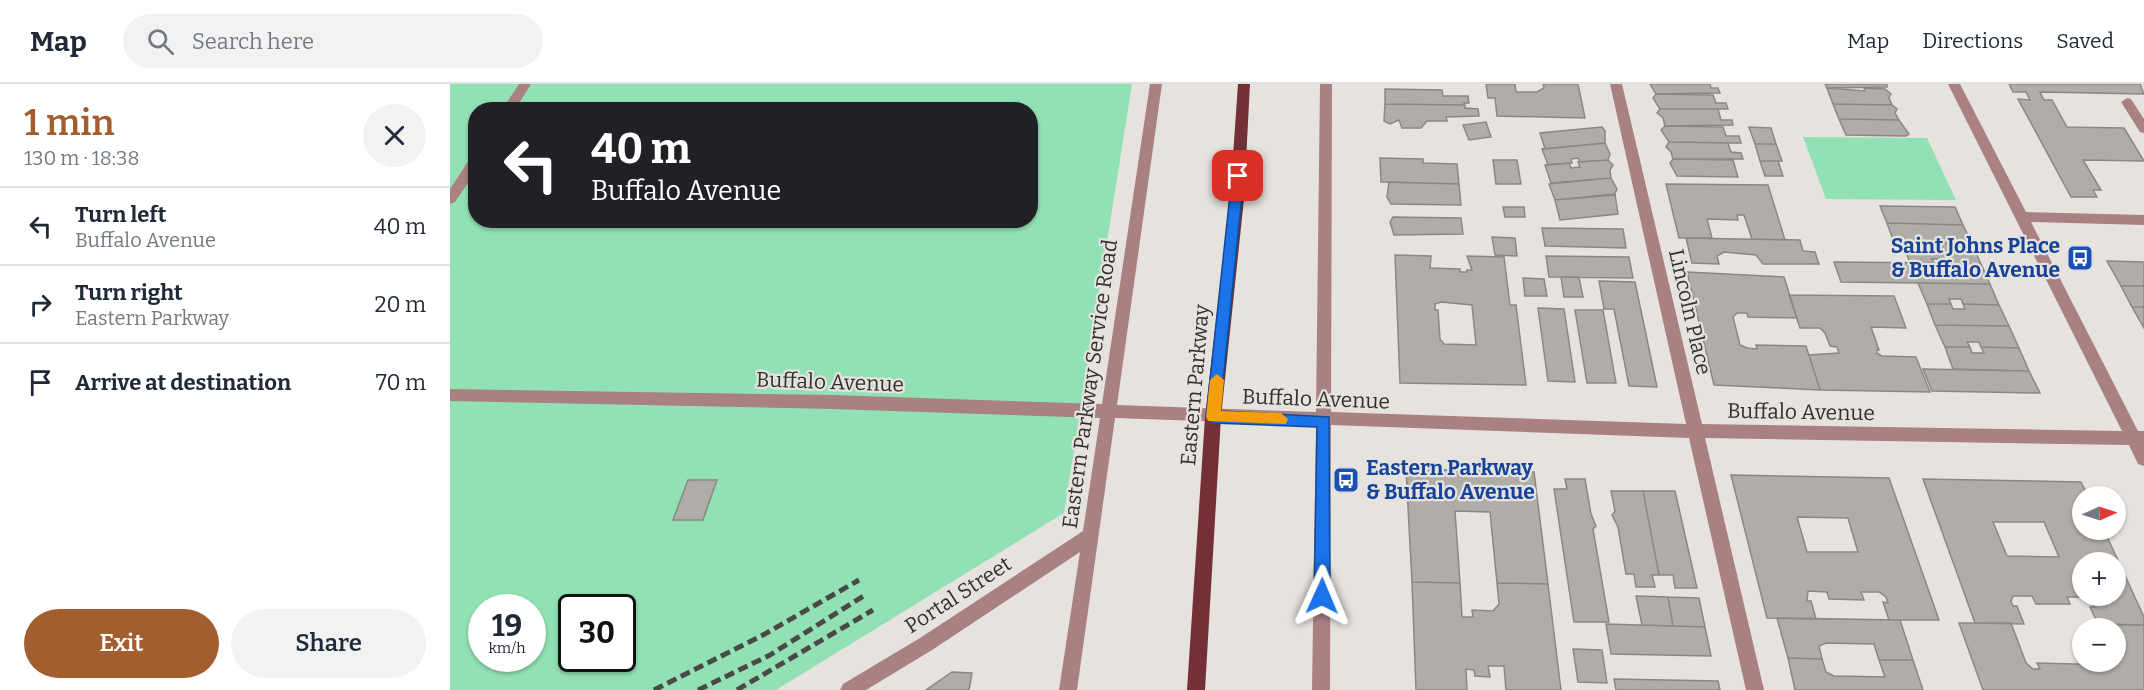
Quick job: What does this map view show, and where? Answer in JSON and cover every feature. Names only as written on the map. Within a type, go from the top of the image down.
[{"type":"main road","name":"Eastern Parkway","points":[[1196,690],[1213,417],[1237,199],[1244,84]]},
{"type":"street","points":[[513,102],[525,84]]},
{"type":"street","name":"Eastern Parkway Service Road","points":[[1068,690],[1155,84]]},
{"type":"street","points":[[1321,690],[1326,84]]},
{"type":"street","name":"Lincoln Place","points":[[1616,84],[1755,690]]},
{"type":"street","points":[[1954,84],[2021,217],[2139,438],[2144,459]]},
{"type":"street","points":[[2127,102],[2144,129]]},
{"type":"street","points":[[450,199],[468,172]]},
{"type":"street","points":[[2021,217],[2144,220]]},
{"type":"street","name":"Buffalo Avenue","points":[[450,395],[832,402],[1324,421],[1696,431],[2139,438]]},
{"type":"street","name":"Portal Street","points":[[849,690],[926,644],[1090,536]]},
{"type":"green space","points":[[450,84],[1132,84],[1064,513],[776,690],[450,690]]},
{"type":"green space","points":[[1803,137],[1927,138],[1956,200],[1826,199]]},
{"type":"building","points":[[1486,84],[1515,84],[1516,92],[1537,92],[1544,88],[1543,84],[1578,84],[1585,118],[1497,116],[1495,98],[1488,98]]},
{"type":"building","points":[[1650,84],[1710,84],[1711,88],[1718,88],[1720,93],[1656,94]]},
{"type":"building","points":[[1825,84],[1887,84],[1887,87],[1827,88]]},
{"type":"building","points":[[2009,84],[2140,84],[2144,94],[2040,92],[2044,100],[2052,100],[2067,127],[2124,128],[2144,161],[2083,160],[2101,190],[2093,190],[2097,197],[2071,197],[2018,99],[2030,100],[2026,92],[2013,92]]},
{"type":"building","points":[[1827,88],[1865,91],[1864,88],[1885,89],[1891,94],[1889,98],[1892,105],[1833,104]]},
{"type":"building","points":[[1385,89],[1442,90],[1443,96],[1468,96],[1469,103],[1464,103],[1465,105],[1385,104]]},
{"type":"building","points":[[1656,94],[1713,95],[1716,103],[1726,103],[1728,109],[1660,109],[1653,98]]},
{"type":"building","points":[[1385,104],[1465,105],[1465,108],[1478,109],[1479,116],[1446,117],[1447,121],[1427,121],[1421,128],[1402,128],[1399,120],[1390,124],[1384,121]]},
{"type":"building","points":[[1833,104],[1892,105],[1897,109],[1895,113],[1899,120],[1839,119]]},
{"type":"building","points":[[1660,109],[1718,109],[1721,120],[1732,120],[1733,125],[1665,126],[1663,118],[1657,113]]},
{"type":"building","points":[[1839,119],[1899,120],[1909,134],[1906,136],[1846,135]]},
{"type":"building","points":[[1486,122],[1491,137],[1469,140],[1463,125]]},
{"type":"building","points":[[1665,126],[1723,127],[1726,136],[1739,136],[1741,143],[1669,142],[1661,130]]},
{"type":"building","points":[[1602,127],[1605,131],[1605,143],[1545,149],[1540,133]]},
{"type":"building","points":[[1749,127],[1771,128],[1776,144],[1755,144]]},
{"type":"building","points":[[1669,142],[1728,143],[1731,152],[1741,153],[1743,159],[1673,159],[1666,147]]},
{"type":"building","points":[[1605,143],[1610,154],[1608,160],[1580,162],[1578,158],[1571,159],[1572,163],[1548,165],[1542,149]]},
{"type":"building","points":[[1755,144],[1776,144],[1782,161],[1760,161]]},
{"type":"building","points":[[1380,158],[1423,159],[1423,163],[1457,164],[1459,184],[1381,182]]},
{"type":"building","points":[[1673,159],[1733,160],[1738,177],[1677,176],[1670,163]]},
{"type":"building","points":[[1493,160],[1517,160],[1521,184],[1496,184]]},
{"type":"building","points":[[1608,160],[1613,165],[1610,170],[1611,178],[1551,183],[1545,165],[1569,163],[1571,168],[1580,167],[1578,162]]},
{"type":"building","points":[[1760,161],[1778,161],[1783,176],[1765,176]]},
{"type":"building","points":[[1611,178],[1617,189],[1614,195],[1555,200],[1549,184]]},
{"type":"building","points":[[1389,182],[1459,184],[1461,205],[1391,204],[1387,197]]},
{"type":"building","points":[[1666,184],[1768,185],[1785,240],[1752,239],[1744,215],[1737,215],[1738,220],[1707,219],[1712,238],[1679,238]]},
{"type":"building","points":[[1615,194],[1618,214],[1560,220],[1555,200]]},
{"type":"building","points":[[1880,206],[1955,207],[1963,225],[1887,223]]},
{"type":"building","points":[[1503,207],[1524,207],[1525,217],[1505,217]]},
{"type":"building","points":[[1393,217],[1461,218],[1463,234],[1394,235],[1390,222]]},
{"type":"building","points":[[1887,223],[1963,225],[1972,244],[1894,242]]},
{"type":"building","points":[[1542,228],[1623,229],[1626,248],[1545,246]]},
{"type":"building","points":[[1492,237],[1515,238],[1517,256],[1495,255]]},
{"type":"building","points":[[1686,238],[1800,240],[1803,251],[1815,252],[1819,264],[1763,264],[1756,255],[1724,252],[1717,256],[1719,264],[1692,263]]},
{"type":"building","points":[[1902,242],[1972,244],[1981,264],[1945,264],[1943,259],[1932,259],[1934,263],[1910,263]]},
{"type":"building","points":[[1395,255],[1431,256],[1430,268],[1460,269],[1460,272],[1472,270],[1467,256],[1504,257],[1510,305],[1516,305],[1526,385],[1400,383]],"holes":[[[1441,302],[1472,305],[1476,345],[1444,344],[1440,339],[1438,310],[1435,310],[1435,304]]]},
{"type":"building","points":[[1546,256],[1629,257],[1633,278],[1549,277]]},
{"type":"building","points":[[2107,261],[2144,262],[2144,286],[2121,286]]},
{"type":"building","points":[[1834,262],[1934,263],[1936,268],[1948,269],[1945,264],[1981,264],[1990,284],[1841,282]]},
{"type":"building","points":[[1687,272],[1784,277],[1797,318],[1748,317],[1747,313],[1737,313],[1733,317],[1740,345],[1757,349],[1756,345],[1806,346],[1820,390],[1714,385]]},
{"type":"building","points":[[1561,277],[1579,277],[1583,297],[1564,297]]},
{"type":"building","points":[[1523,278],[1544,279],[1547,296],[1525,296]]},
{"type":"building","points":[[1599,281],[1635,282],[1657,387],[1629,386],[1614,309],[1604,309]]},
{"type":"building","points":[[1918,283],[1990,284],[1999,305],[1963,304],[1961,299],[1949,299],[1951,304],[1927,304]]},
{"type":"building","points":[[2121,286],[2144,286],[2144,307],[2132,307]]},
{"type":"building","points":[[1789,295],[1894,296],[1906,328],[1871,327],[1879,350],[1877,353],[1882,356],[1916,357],[1930,392],[1820,390],[1809,355],[1839,353],[1837,347],[1830,346],[1825,333],[1820,328],[1800,328]]},
{"type":"building","points":[[1927,304],[1951,304],[1953,309],[1965,309],[1963,304],[1999,305],[2009,326],[1935,325]]},
{"type":"building","points":[[2132,307],[2144,307],[2144,328]]},
{"type":"building","points":[[1538,308],[1564,309],[1575,382],[1548,381]]},
{"type":"building","points":[[1575,310],[1603,310],[1616,383],[1587,383]]},
{"type":"building","points":[[1935,325],[2009,326],[2019,348],[1981,347],[1979,342],[1967,342],[1970,347],[1945,347]]},
{"type":"building","points":[[1945,347],[1970,347],[1972,353],[1984,353],[1981,347],[2019,348],[2029,371],[1953,369]]},
{"type":"building","points":[[1923,369],[2029,371],[2040,393],[1932,391]]},
{"type":"building","points":[[1406,469],[1534,472],[1548,584],[1497,583],[1490,512],[1455,511],[1460,583],[1412,582]]},
{"type":"building","points":[[1731,475],[1889,478],[1939,620],[1889,620],[1883,602],[1888,603],[1886,597],[1879,592],[1861,592],[1864,600],[1829,599],[1827,592],[1808,591],[1807,601],[1811,601],[1816,619],[1767,618]],"holes":[[[1797,517],[1848,518],[1858,552],[1807,552]]]},
{"type":"building","points":[[1565,479],[1585,479],[1591,514],[1596,526],[1593,529],[1609,622],[1574,622],[1554,489],[1567,489]]},
{"type":"building","points":[[1923,479],[2081,482],[2083,486],[2072,486],[2072,540],[2109,540],[2114,552],[2072,552],[2072,597],[2067,597],[2070,604],[2036,604],[2032,596],[2013,596],[2011,601],[2013,606],[2017,606],[2024,624],[1975,623]],"holes":[[[1993,522],[2044,522],[2059,557],[2007,556]]]},
{"type":"building","points":[[688,480],[717,480],[703,520],[673,520]]},
{"type":"building","points":[[1611,491],[1643,491],[1659,575],[1652,575],[1655,587],[1636,587],[1634,574],[1626,574],[1618,527],[1612,515],[1615,511]]},
{"type":"building","points":[[1643,491],[1675,491],[1697,588],[1675,588],[1673,575],[1659,575]]},
{"type":"building","points":[[2126,578],[2144,617],[2144,625],[2126,625],[2126,618],[2095,618],[2090,607],[2126,606]]},
{"type":"building","points":[[1412,582],[1460,583],[1462,617],[1473,617],[1472,610],[1493,611],[1499,604],[1497,583],[1548,584],[1561,690],[1506,690],[1504,666],[1488,666],[1490,677],[1475,676],[1474,670],[1466,669],[1467,690],[1416,690]]},
{"type":"building","points":[[1636,596],[1668,597],[1673,626],[1642,625]]},
{"type":"building","points":[[1668,597],[1699,598],[1705,627],[1673,626]]},
{"type":"building","points":[[1777,618],[1900,620],[1913,660],[1879,660],[1874,644],[1826,643],[1819,646],[1822,659],[1788,658]]},
{"type":"building","points":[[1959,623],[2011,623],[2026,663],[2033,669],[2040,669],[2037,663],[2072,664],[2072,672],[2126,672],[2126,625],[2144,625],[2144,690],[1983,690]]},
{"type":"building","points":[[1606,624],[1705,627],[1711,656],[1611,654]]},
{"type":"building","points":[[1573,649],[1602,650],[1607,683],[1578,682]]},
{"type":"building","points":[[1788,658],[1822,659],[1826,672],[1834,676],[1885,677],[1879,660],[1913,660],[1923,690],[1795,690]]},
{"type":"building","points":[[952,672],[972,673],[969,690],[926,690]]},
{"type":"building","points":[[1614,679],[1718,681],[1720,690],[1616,690]]},
{"type":"railway","points":[[654,690],[763,635],[859,580]]},
{"type":"railway","points":[[698,690],[770,655],[865,595]]},
{"type":"railway","points":[[737,690],[873,610]]},
{"type":"slow traffic","points":[[1217,380],[1213,417],[1281,419]]},
{"type":"place","name":"Saint Johns Place & Buffalo Avenue","points":[[2080,258]]},
{"type":"place","name":"Eastern Parkway & Buffalo Avenue","points":[[1346,480]]},
{"type":"route","points":[[1238,176],[1213,417],[1324,421],[1322,596]]}]
